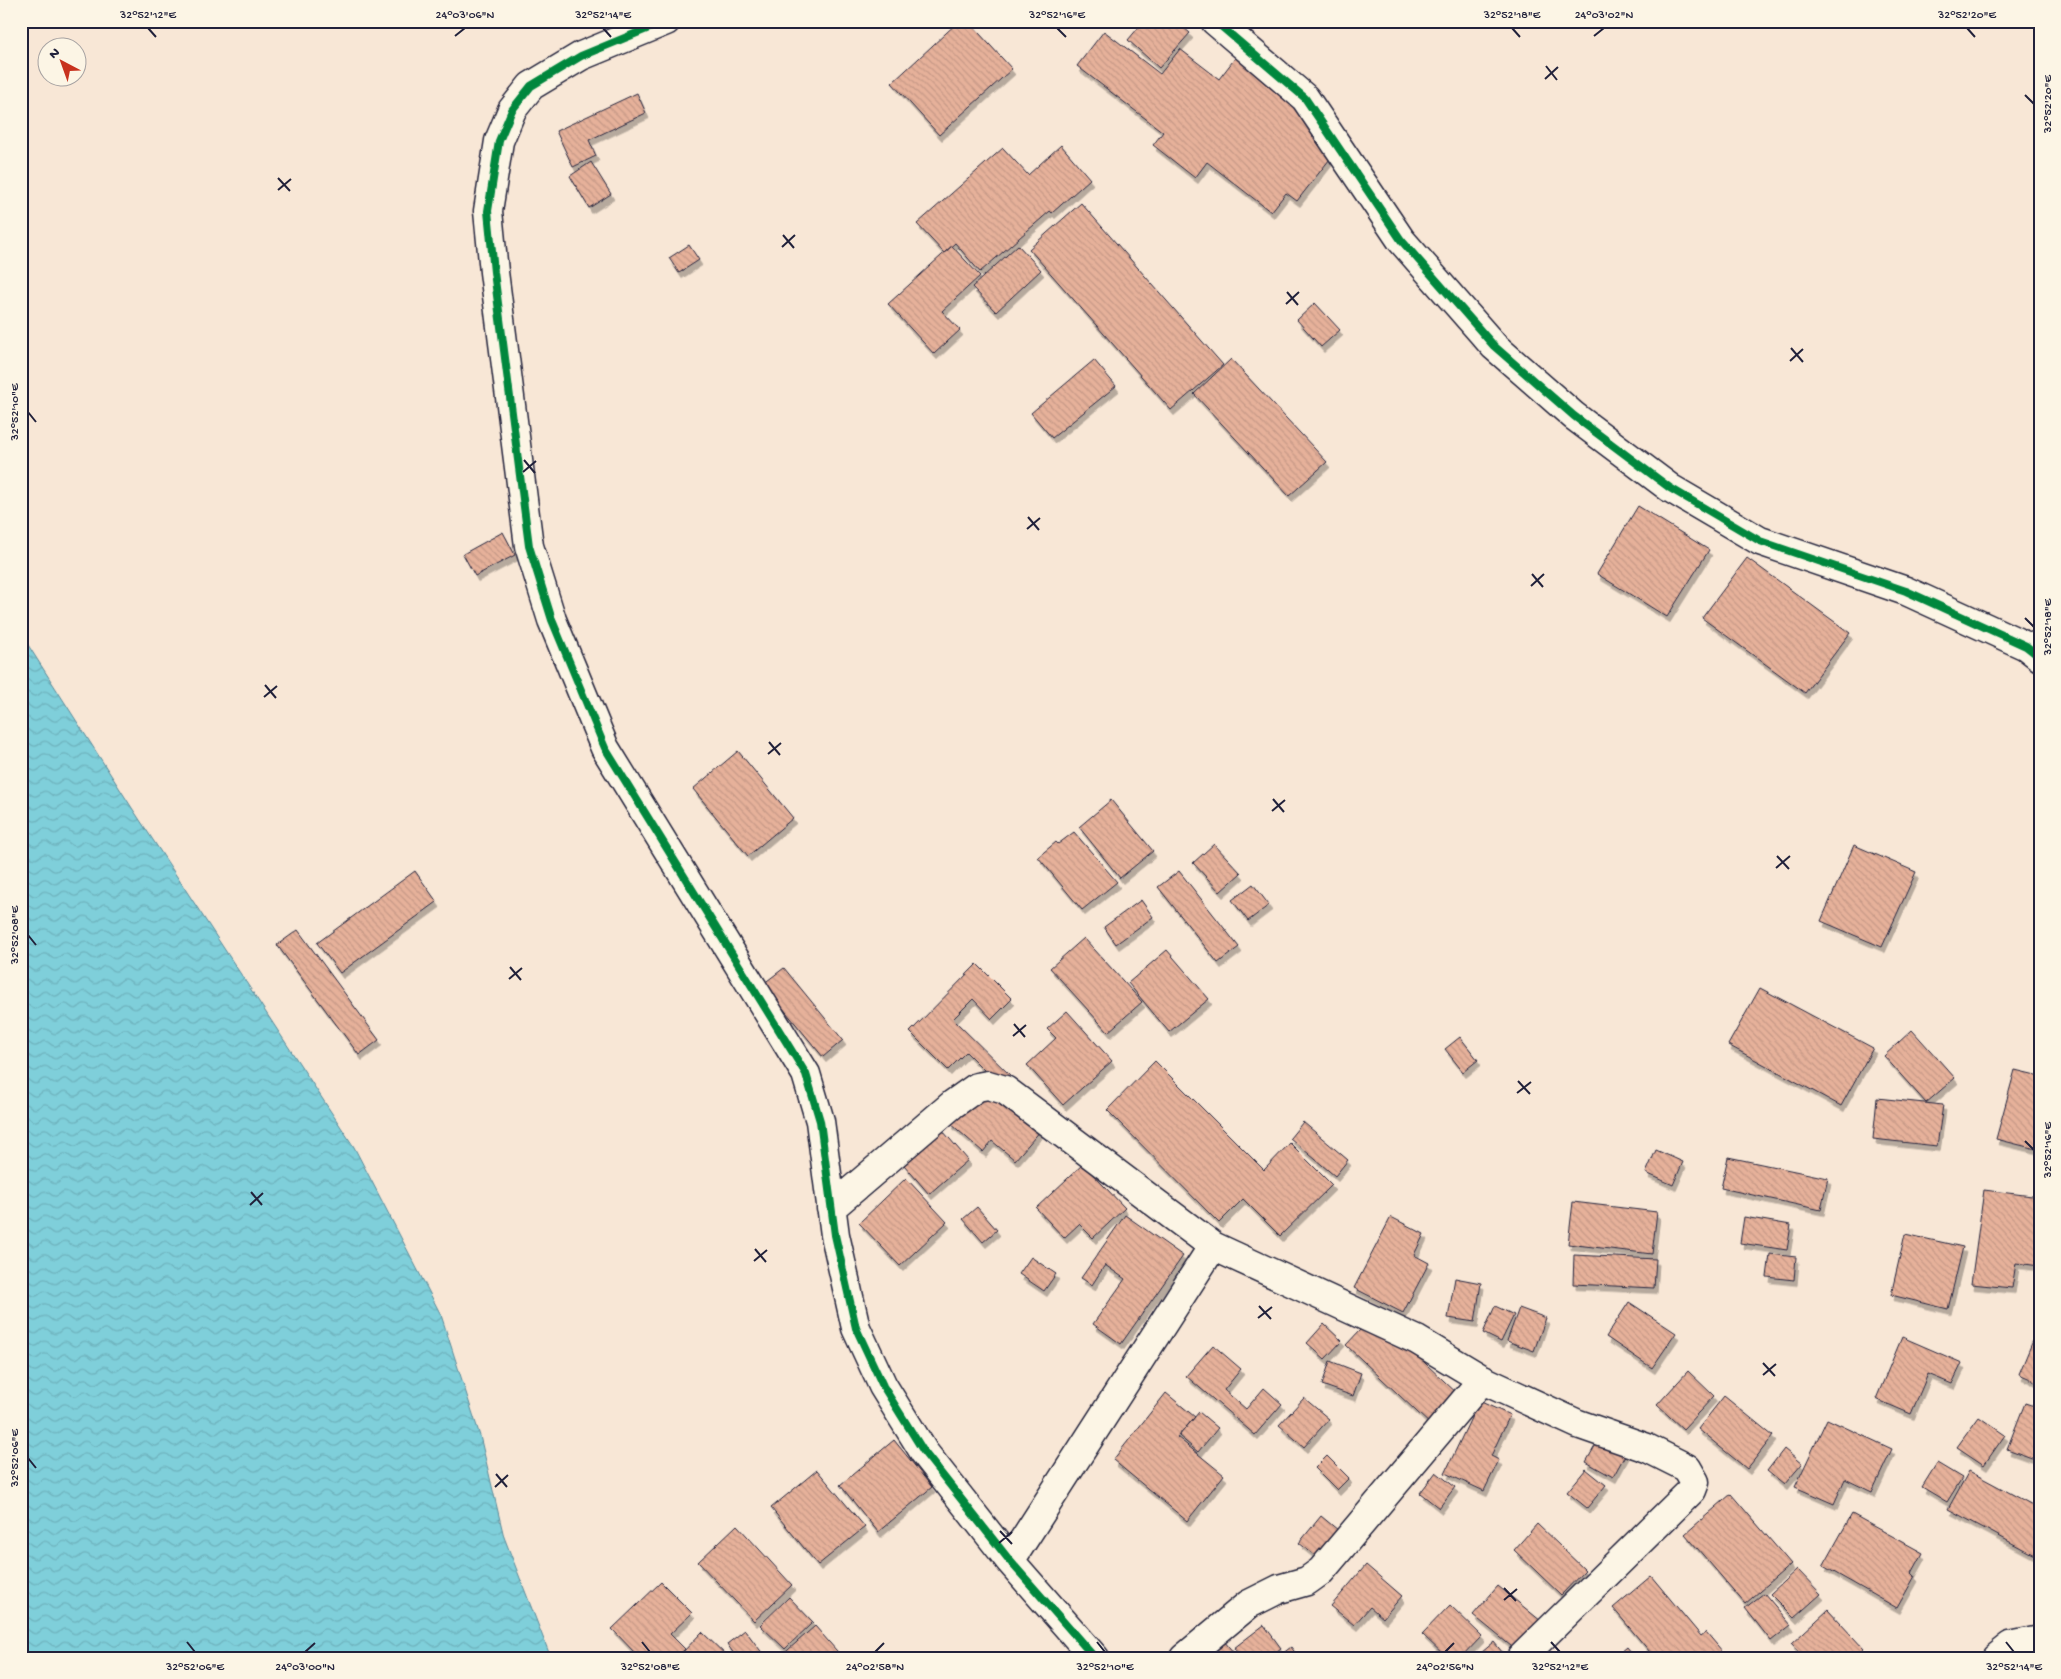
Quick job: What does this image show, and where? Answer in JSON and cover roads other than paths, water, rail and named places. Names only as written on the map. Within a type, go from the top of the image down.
[{"type":"street","points":[[666,21],[581,56],[531,86],[512,110],[499,141],[488,211],[529,546],[552,620],[604,748],[806,1074],[820,1121],[835,1235],[856,1328],[883,1386],[924,1452],[1010,1561],[1096,1658]]},
{"type":"street","points":[[1215,21],[1305,98],[1401,240],[1494,346],[1574,416],[1670,488],[1760,541],[1906,591],[2026,646],[2040,657]]},
{"type":"street","points":[[831,1208],[953,1104],[977,1088],[988,1085],[1005,1090],[1213,1246],[1417,1340],[1483,1380],[1578,1424],[1647,1448],[1687,1468],[1695,1482],[1692,1490],[1521,1658]]},
{"type":"street","points":[[1010,1561],[1213,1246]]},
{"type":"street","points":[[1184,1658],[1248,1604],[1279,1589],[1307,1581],[1321,1571],[1483,1380]]},
{"type":"street","points":[[1994,1658],[2010,1646],[2040,1640]]},
{"type":"water","points":[[21,634],[132,808],[354,1147],[441,1315],[480,1436],[504,1537],[551,1658],[21,1658]]}]
